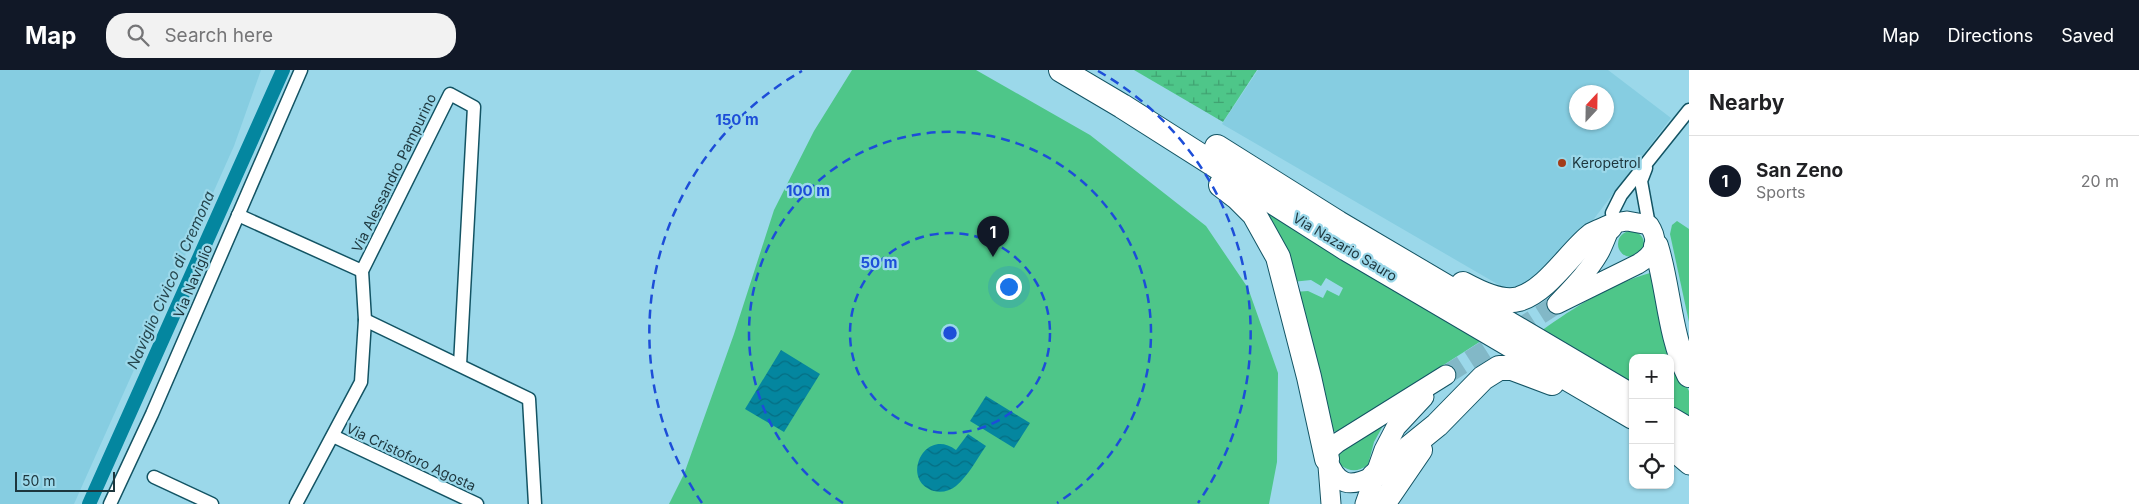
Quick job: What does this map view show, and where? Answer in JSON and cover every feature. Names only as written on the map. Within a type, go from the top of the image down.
[{"type":"highway","name":"Via Nazario Sauro","points":[[1061,70],[1122,106],[1347,249],[1629,416]]},
{"type":"highway","name":"Via Nazario Sauro","points":[[1087,70],[1426,276],[1629,395]]},
{"type":"highway","points":[[1122,106],[1163,143],[1238,198],[1254,214],[1265,232],[1278,258],[1286,283],[1327,459]]},
{"type":"highway","points":[[1426,276],[1443,274],[1482,293],[1504,300],[1519,299],[1554,275],[1593,234],[1612,225]]},
{"type":"highway","points":[[1652,235],[1661,266],[1667,304],[1682,362],[1689,376]]},
{"type":"highway","points":[[1374,476],[1437,425],[1483,378],[1499,368],[1512,368],[1527,372],[1629,416]]},
{"type":"highway","points":[[1674,421],[1689,430]]},
{"type":"highway","points":[[1383,504],[1437,425]]},
{"type":"highway","points":[[1674,441],[1689,450]]},
{"type":"street","name":"Via Naviglio","points":[[110,504],[152,414],[301,70]]},
{"type":"street","name":"Via Alessandro Pampurino","points":[[296,504],[361,382],[365,320],[362,271],[450,94],[474,107],[460,365]]},
{"type":"street","points":[[1648,163],[1641,181],[1652,235],[1648,258],[1557,304],[1594,261],[1607,240],[1612,225],[1612,213],[1621,195],[1689,110]]},
{"type":"street","points":[[238,215],[362,271]]},
{"type":"street","points":[[1612,225],[1627,221],[1652,235]]},
{"type":"street","points":[[365,320],[529,398],[535,504]]},
{"type":"street","points":[[1331,504],[1327,459],[1330,449],[1446,375],[1396,427],[1384,450],[1364,504]]},
{"type":"street","name":"Via Cristoforo Agosta","points":[[332,436],[477,504]]},
{"type":"street","points":[[1674,452],[1689,465]]},
{"type":"street","points":[[1327,459],[1332,472],[1345,483],[1361,482],[1374,476]]},
{"type":"street","points":[[154,477],[212,504]]},
{"type":"shaded area","points":[[0,70],[261,70],[234,146],[74,504],[0,504]]},
{"type":"shaded area","points":[[1258,70],[1608,70],[1671,118],[1577,241],[1552,266],[1511,292],[1222,124]]},
{"type":"green space","points":[[852,70],[976,70],[1090,135],[1206,226],[1248,288],[1278,373],[1277,462],[1269,504],[669,504],[684,474],[734,334],[774,210],[814,131]]},
{"type":"green space","points":[[1134,70],[1257,70],[1223,122]]},
{"type":"green space","points":[[1253,200],[1481,341],[1339,432],[1331,431],[1294,292],[1308,291],[1323,298],[1327,290],[1339,296],[1343,288],[1326,278],[1321,286],[1311,280],[1292,282]]},
{"type":"green space","points":[[1677,221],[1689,229],[1689,322],[1670,234],[1672,225]]},
{"type":"green space","points":[[1631,231],[1640,235],[1644,244],[1640,253],[1631,257],[1622,253],[1618,244],[1622,235]]},
{"type":"green space","points":[[1655,273],[1673,354],[1629,354],[1629,382],[1541,331],[1580,305],[1621,283]]},
{"type":"green space","points":[[1674,360],[1689,391],[1689,417],[1674,408]]},
{"type":"green space","points":[[1384,424],[1374,442],[1368,465],[1354,470],[1340,465],[1338,453]]},
{"type":"water","points":[[781,350],[820,374],[784,432],[745,409]]},
{"type":"water","points":[[986,396],[1030,423],[1014,448],[970,421]]},
{"type":"water","points":[[968,434],[986,446],[960,482],[954,488],[940,492],[924,485],[918,477],[917,467],[920,457],[926,450],[935,445],[945,444],[956,450]]},
{"type":"waterway","name":"Naviglio Civico di Cremona","points":[[89,504],[283,70]]},
{"type":"tunnel","points":[[1446,375],[1557,304]]},
{"type":"place","name":"Keropetrol","points":[[1562,163]]},
{"type":"place","name":"San Zeno","points":[[993,257]]}]
